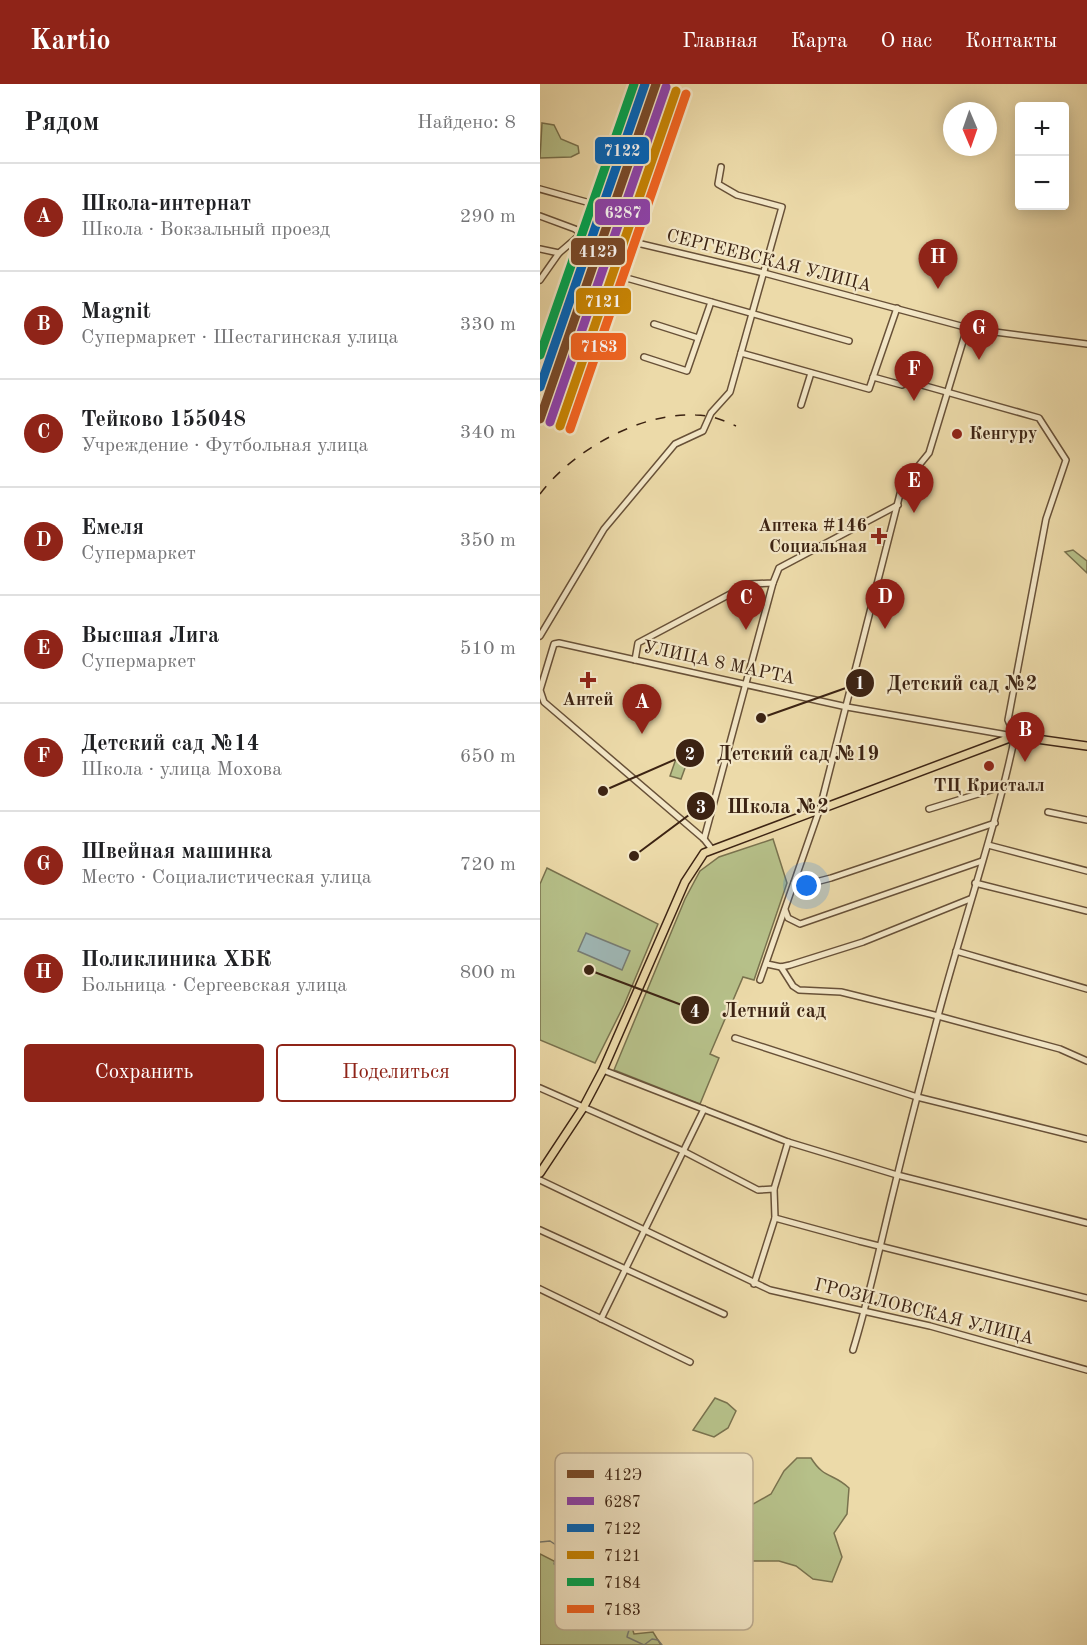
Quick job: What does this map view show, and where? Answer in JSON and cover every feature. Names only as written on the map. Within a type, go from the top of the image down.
[{"type":"main road","points":[[540,1173],[583,1108],[603,1070],[685,882],[697,859],[711,848],[1015,736],[1087,746]]},
{"type":"street","points":[[540,636],[604,529],[675,444],[703,431],[711,413],[730,392],[782,207],[737,195],[718,184],[721,166]]},
{"type":"street","points":[[625,242],[642,187]]},
{"type":"street","points":[[540,190],[590,203]]},
{"type":"street","points":[[540,216],[575,229],[581,234],[559,253],[540,280]]},
{"type":"street","name":"СЕРГЕЕВСКАЯ УЛИЦА","points":[[581,234],[599,234],[625,242],[764,273],[967,328],[1012,337],[1087,345]]},
{"type":"street","points":[[540,249],[559,253]]},
{"type":"street","points":[[623,277],[849,341]]},
{"type":"street","points":[[644,357],[687,371],[711,302]]},
{"type":"street","points":[[741,353],[869,389],[897,308]]},
{"type":"street","points":[[654,324],[698,338]]},
{"type":"street","points":[[760,980],[820,808],[902,486],[929,453],[967,328]]},
{"type":"street","points":[[801,405],[811,373]]},
{"type":"street","points":[[853,1350],[865,1312],[938,1016],[970,899],[995,824],[1015,736],[1008,720],[1046,519],[1066,460],[1039,418],[904,380],[902,385],[873,377]]},
{"type":"street","points":[[711,848],[704,839],[745,684],[779,568],[897,505]]},
{"type":"street","points":[[635,660],[638,644],[749,584],[773,583]]},
{"type":"street","name":"УЛИЦА 8 МАРТА","points":[[704,839],[544,702],[540,690],[553,647],[559,643],[847,707],[1015,736]]},
{"type":"street","points":[[929,809],[1004,786]]},
{"type":"street","points":[[1048,812],[1087,820]]},
{"type":"street","points":[[794,883],[808,884],[831,878],[995,824]]},
{"type":"street","points":[[988,845],[1087,871]]},
{"type":"street","points":[[785,910],[788,918],[800,924],[982,861]]},
{"type":"street","points":[[975,883],[1087,912]]},
{"type":"street","points":[[767,964],[781,967],[863,942],[970,899]]},
{"type":"street","points":[[956,951],[1087,989]]},
{"type":"street","points":[[781,967],[794,986],[800,990],[841,992],[1059,1049],[1087,1061]]},
{"type":"street","points":[[735,1038],[917,1097],[1087,1139]]},
{"type":"street","points":[[603,1070],[788,1142],[897,1175],[1087,1223]]},
{"type":"street","points":[[540,1088],[683,1152],[758,1190],[774,1189]]},
{"type":"street","points":[[601,1318],[704,1109]]},
{"type":"street","points":[[754,1284],[776,1218],[774,1189],[788,1142]]},
{"type":"street","name":"ГРОЗИЛОВСКАЯ УЛИЦА","points":[[540,1180],[646,1229],[754,1284],[788,1296],[823,1301],[1001,1344],[1087,1370]]},
{"type":"street","points":[[776,1218],[1087,1298]]},
{"type":"street","points":[[540,1230],[724,1314]]},
{"type":"street","points":[[540,1288],[690,1362]]},
{"type":"green space","points":[[542,123],[554,125],[561,139],[578,146],[579,153],[571,157],[540,158]]},
{"type":"green space","points":[[1073,550],[1087,561],[1087,573],[1065,552]]},
{"type":"green space","points":[[678,753],[689,757],[681,779],[670,776]]},
{"type":"green space","points":[[773,839],[787,883],[754,980],[743,977],[710,1054],[719,1058],[700,1104],[614,1070],[685,899],[700,871],[719,857]]},
{"type":"green space","points":[[547,868],[658,924],[624,1005],[595,1063],[540,1040],[540,884]]},
{"type":"green space","points":[[715,1398],[727,1403],[736,1411],[728,1428],[714,1437],[693,1430]]},
{"type":"green space","points":[[797,1458],[811,1458],[825,1473],[849,1488],[847,1514],[834,1533],[842,1557],[832,1582],[813,1579],[796,1566],[779,1561],[753,1561],[753,1504],[771,1494],[784,1471]]},
{"type":"green space","points":[[540,1554],[555,1562],[555,1630],[633,1630],[634,1634],[653,1632],[661,1645],[540,1645]]},
{"type":"water","points":[[586,933],[630,951],[622,970],[578,951]]},
{"type":"waterway","points":[[540,1542],[550,1541],[555,1544]]},
{"type":"waterway","points":[[555,1561],[555,1565]]},
{"type":"waterway","points":[[629,1630],[627,1637],[644,1645]]},
{"type":"waterway","points":[[644,1645],[652,1639],[658,1640],[662,1645]]},
{"type":"railway","points":[[540,494],[554,478],[589,449],[631,427],[653,420],[696,415],[717,418],[736,426]]},
{"type":"transit line","name":"7184","points":[[540,355],[634,84]]},
{"type":"transit line","name":"7122","points":[[540,387],[645,84]]},
{"type":"transit line","name":"412Э","points":[[540,419],[656,84]]},
{"type":"transit line","name":"6287","points":[[550,422],[666,87]]},
{"type":"transit line","name":"7121","points":[[560,426],[676,91]]},
{"type":"transit line","name":"7183","points":[[570,429],[686,94]]},
{"type":"place","name":"Поликлиника ХБК","points":[[938,289]]},
{"type":"place","name":"Швейная машинка","points":[[979,360]]},
{"type":"place","name":"Детский сад №14","points":[[914,401]]},
{"type":"place","name":"Кенгуру","points":[[957,434]]},
{"type":"place","name":"Высшая Лига","points":[[914,513]]},
{"type":"place","name":"Аптека #146 Социальная","points":[[879,536]]},
{"type":"place","name":"Емеля","points":[[885,629]]},
{"type":"place","name":"Тейково 155048","points":[[746,630]]},
{"type":"place","name":"Антей","points":[[588,680]]},
{"type":"place","name":"Детский сад №2","points":[[761,718]]},
{"type":"place","name":"Школа-интернат","points":[[642,734]]},
{"type":"place","name":"Magnit","points":[[1025,762]]},
{"type":"place","name":"ТЦ Кристалл","points":[[989,766]]},
{"type":"place","name":"Детский сад №19","points":[[603,791]]},
{"type":"place","name":"Школа №2","points":[[634,856]]},
{"type":"place","name":"Летний сад","points":[[589,970]]}]
